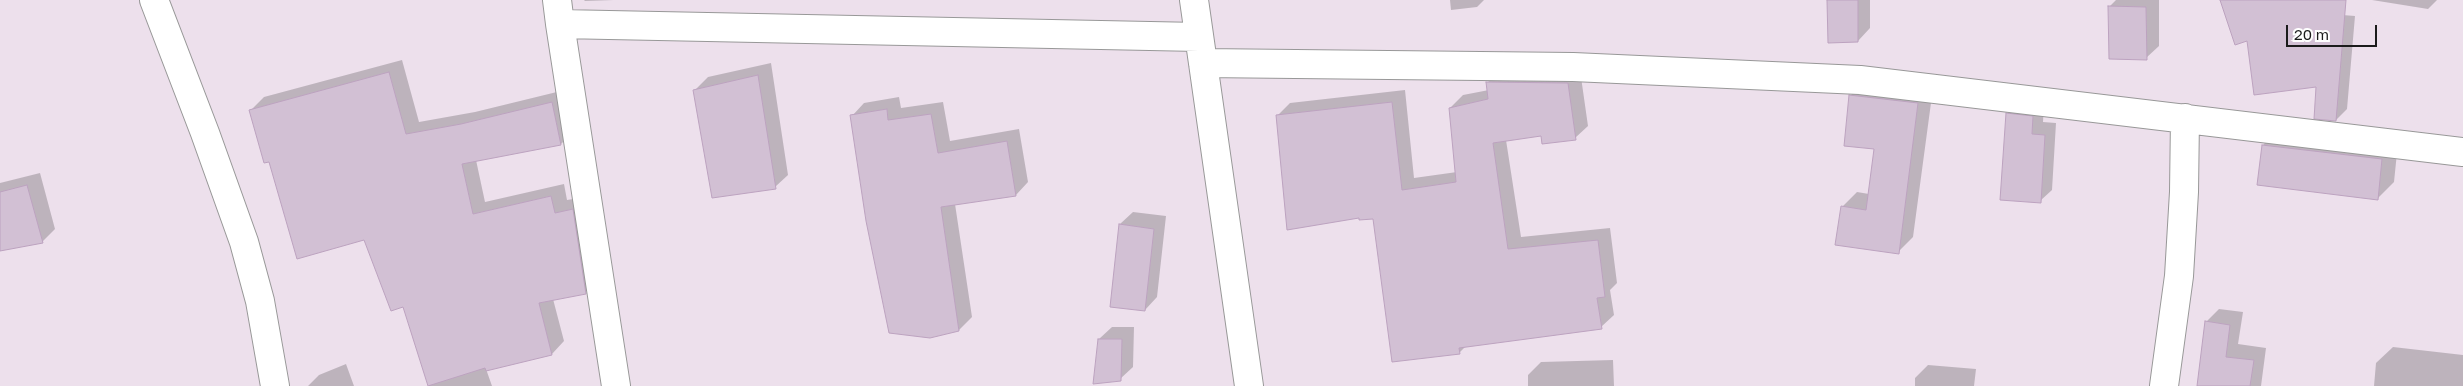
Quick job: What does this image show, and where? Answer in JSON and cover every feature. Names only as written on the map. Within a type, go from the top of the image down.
[{"type":"street","points":[[154,0],[244,242],[260,301],[275,386]]},
{"type":"street","points":[[1194,0],[1249,386]]},
{"type":"street","points":[[616,386],[558,12],[1201,50],[1860,80],[2463,152]]},
{"type":"street","points":[[2164,386],[2179,276],[2186,118]]},
{"type":"building","points":[[1827,0],[1858,0],[1858,42],[1828,43]]},
{"type":"building","points":[[2220,0],[2346,0],[2336,121],[2314,119],[2316,87],[2254,95],[2247,41],[2235,45]]},
{"type":"building","points":[[2108,6],[2146,7],[2147,60],[2109,59]]},
{"type":"building","points":[[389,72],[406,134],[461,124],[552,102],[561,145],[462,164],[473,214],[551,196],[555,213],[573,209],[586,294],[539,303],[552,355],[486,371],[485,368],[428,386],[403,307],[391,311],[364,240],[297,259],[269,162],[264,163],[249,110]]},
{"type":"building","points":[[758,75],[776,189],[712,198],[693,90]]},
{"type":"building","points":[[1486,82],[1568,83],[1576,140],[1542,144],[1541,136],[1493,143],[1508,249],[1598,240],[1605,297],[1597,298],[1602,329],[1459,348],[1460,354],[1392,362],[1373,219],[1359,220],[1359,218],[1287,230],[1276,115],[1392,102],[1402,190],[1456,182],[1449,108],[1488,99]]},
{"type":"building","points":[[1849,95],[1918,103],[1899,254],[1835,245],[1841,206],[1866,210],[1874,149],[1844,146]]},
{"type":"building","points":[[887,109],[888,120],[931,114],[938,153],[1007,141],[1016,196],[941,207],[959,331],[930,338],[889,333],[866,221],[850,115]]},
{"type":"building","points":[[2006,113],[2033,116],[2032,134],[2045,135],[2041,203],[2000,200]]},
{"type":"building","points":[[2262,145],[2382,159],[2378,200],[2257,185]]},
{"type":"building","points":[[27,185],[43,243],[0,251],[0,192]]},
{"type":"building","points":[[1119,224],[1154,229],[1145,311],[1110,307]]},
{"type":"building","points":[[2205,321],[2230,325],[2226,357],[2254,360],[2250,386],[2197,386]]},
{"type":"building","points":[[1098,339],[1122,339],[1121,381],[1093,384]]}]
